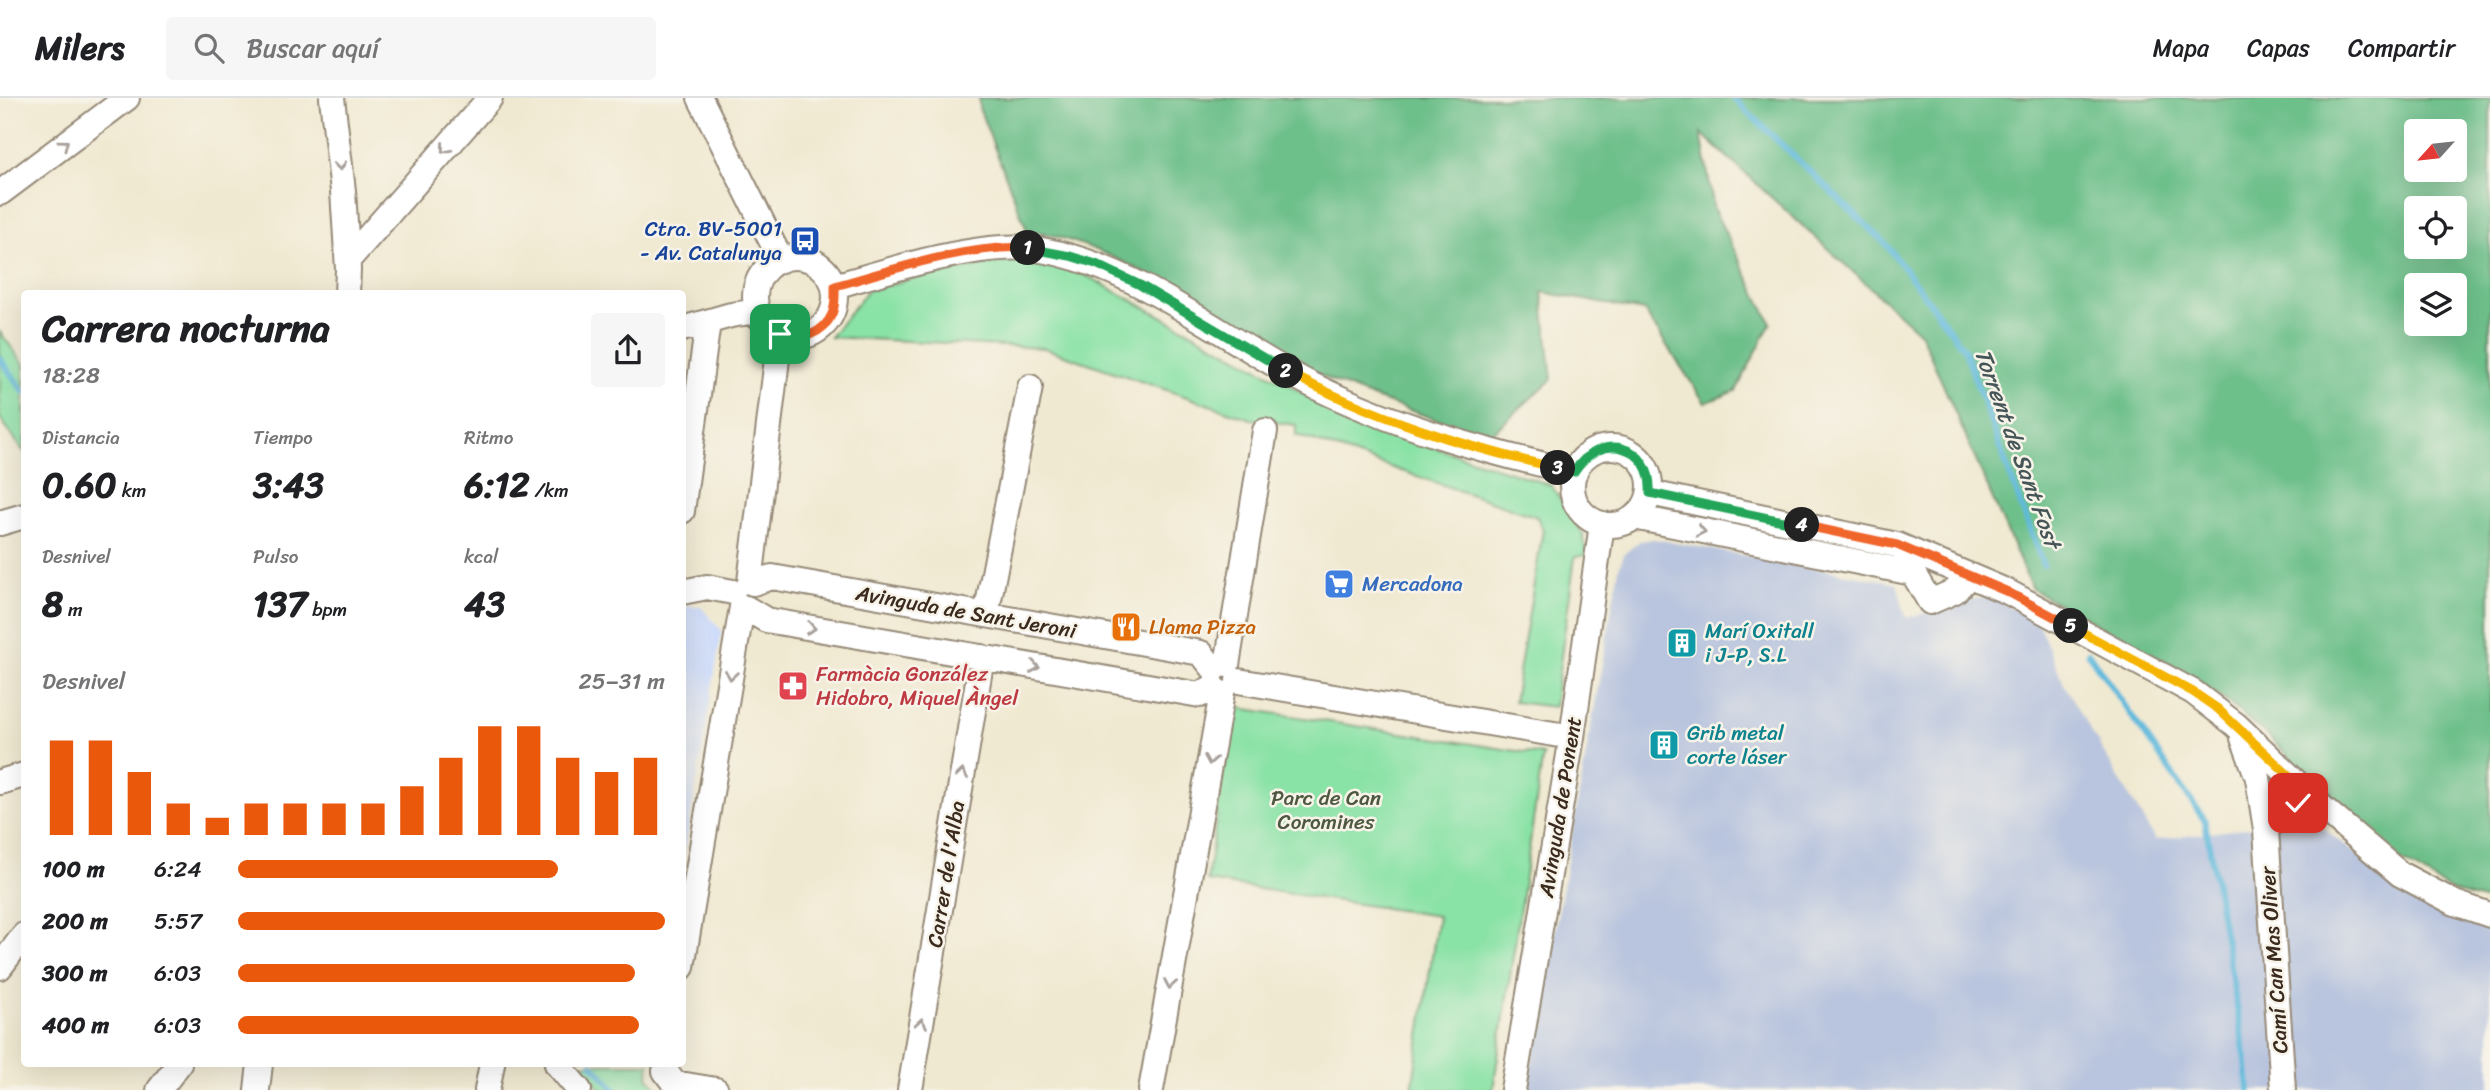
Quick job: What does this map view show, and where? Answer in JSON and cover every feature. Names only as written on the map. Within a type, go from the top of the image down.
[{"type":"street","points":[[3,181],[127,98]]},
{"type":"street","points":[[332,98],[344,191],[347,290]]},
{"type":"street","points":[[348,260],[490,98]]},
{"type":"street","points":[[699,98],[780,260]]},
{"type":"street","points":[[835,286],[944,258],[1001,248],[1026,247],[1070,256],[1096,264],[1140,285],[1289,373],[1334,395],[1511,458],[1574,472]]},
{"type":"street","points":[[803,258],[813,261],[824,270],[835,286],[831,316],[822,327],[806,337],[792,338],[780,334],[767,326],[757,312],[755,290],[761,276],[780,260],[803,258]]},
{"type":"street","points":[[686,328],[757,312]]},
{"type":"street","points":[[686,482],[708,322]]},
{"type":"street","points":[[686,943],[745,594],[780,334]]},
{"type":"street","points":[[986,615],[1030,387]]},
{"type":"street","points":[[1151,1090],[1265,431]]},
{"type":"street","points":[[1610,446],[1625,449],[1638,457],[1647,469],[1650,493],[1641,511],[1634,517],[1616,525],[1602,524],[1587,517],[1577,504],[1572,488],[1574,472],[1582,459],[1595,450],[1610,446]]},
{"type":"street","points":[[1650,493],[1897,545],[1911,561],[1930,602],[1955,591],[1969,576]]},
{"type":"street","points":[[0,523],[21,517]]},
{"type":"street","points":[[1634,517],[1911,561],[1969,576],[2008,592],[2193,692],[2236,725],[2323,809],[2400,874],[2455,903],[2490,915]]},
{"type":"street","name":"Avinguda de Ponent","points":[[1513,1090],[1572,737],[1602,524]]},
{"type":"street","name":"Avinguda de Sant Jeroni","points":[[1223,679],[1200,695],[766,620],[745,594],[772,577],[1201,653],[1223,679],[1572,737]]},
{"type":"street","points":[[686,591],[707,587],[745,594]]},
{"type":"street","name":"Carrer de l'Alba","points":[[910,1090],[982,657]]},
{"type":"street","name":"Camí Can Mas Oliver","points":[[2236,725],[2255,766],[2261,790],[2283,1090]]},
{"type":"street","points":[[2288,781],[2297,783],[2298,803],[2276,818],[2264,820],[2266,794],[2273,787],[2288,781]]},
{"type":"street","points":[[2293,808],[2304,806],[2323,809]]},
{"type":"street","points":[[0,967],[21,939]]},
{"type":"street","points":[[159,1090],[177,1067]]},
{"type":"street","points":[[257,1090],[260,1067]]},
{"type":"street","points":[[487,1090],[491,1067]]},
{"type":"street","points":[[560,1067],[579,1090]]},
{"type":"street","points":[[668,1071],[674,1083],[716,1090]]},
{"type":"shaded area","points":[[1654,539],[1897,583],[1906,618],[1989,595],[2037,621],[2064,684],[2155,840],[2301,821],[2318,824],[2418,904],[2490,929],[2490,1090],[1527,1090],[1619,568],[1624,554],[1640,541]]},
{"type":"shaded area","points":[[686,605],[701,607],[722,631],[686,842]]},
{"type":"green space","points":[[979,98],[2490,98],[2490,902],[2452,891],[2387,852],[2267,735],[2225,700],[2188,675],[2032,589],[1921,334],[1701,133],[1714,210],[1771,323],[1736,391],[1705,403],[1644,311],[1542,292],[1552,379],[1488,437],[1317,374],[1132,266],[1063,238],[1027,230],[979,108]]},
{"type":"green space","points":[[1028,257],[1087,276],[1361,424],[1551,485],[1583,534],[1587,555],[1575,557],[1554,707],[1514,702],[1543,530],[1537,517],[1296,435],[1296,425],[1251,419],[1044,348],[830,337],[868,290],[915,278]]},
{"type":"green space","points":[[0,332],[21,360],[21,448],[0,418]]},
{"type":"green space","name":"Parc de Can Coromines","points":[[1233,707],[1543,755],[1493,1090],[1412,1090],[1438,916],[1207,881]]},
{"type":"green space","points":[[582,1067],[649,1067],[648,1076],[658,1090],[602,1090]]},
{"type":"waterway","name":"Torrent de Sant Fost","points":[[1733,98],[1886,244],[1964,349],[2043,565]]},
{"type":"waterway","points":[[0,359],[21,388]]},
{"type":"waterway","name":"Torrent de Sant Fost","points":[[2088,653],[2205,821],[2249,1090]]},
{"type":"waterway","points":[[595,1067],[615,1090]]},
{"type":"place","name":"Ctra. BV-5001 - Av. Catalunya","points":[[805,241]]},
{"type":"place","name":"Mercadona","points":[[1339,584]]},
{"type":"place","name":"Llama Pizza","points":[[1126,627]]},
{"type":"place","name":"Marí Oxitall i J-P, S.L","points":[[1682,643]]},
{"type":"place","name":"Farmàcia González Hidobro, Miquel Àngel","points":[[793,686]]},
{"type":"place","name":"Grib metal corte láser","points":[[1664,745]]},
{"type":"route","points":[[780,334],[792,338],[806,337],[822,327],[834,307],[835,286],[944,258],[1001,248],[1026,247],[1096,264],[1140,285],[1315,387],[1427,430],[1511,458],[1574,472],[1582,459],[1595,450],[1610,446],[1625,449],[1638,457],[1647,469],[1650,493],[1897,545],[2008,592],[2193,692],[2218,709],[2297,783],[2298,803]]}]
